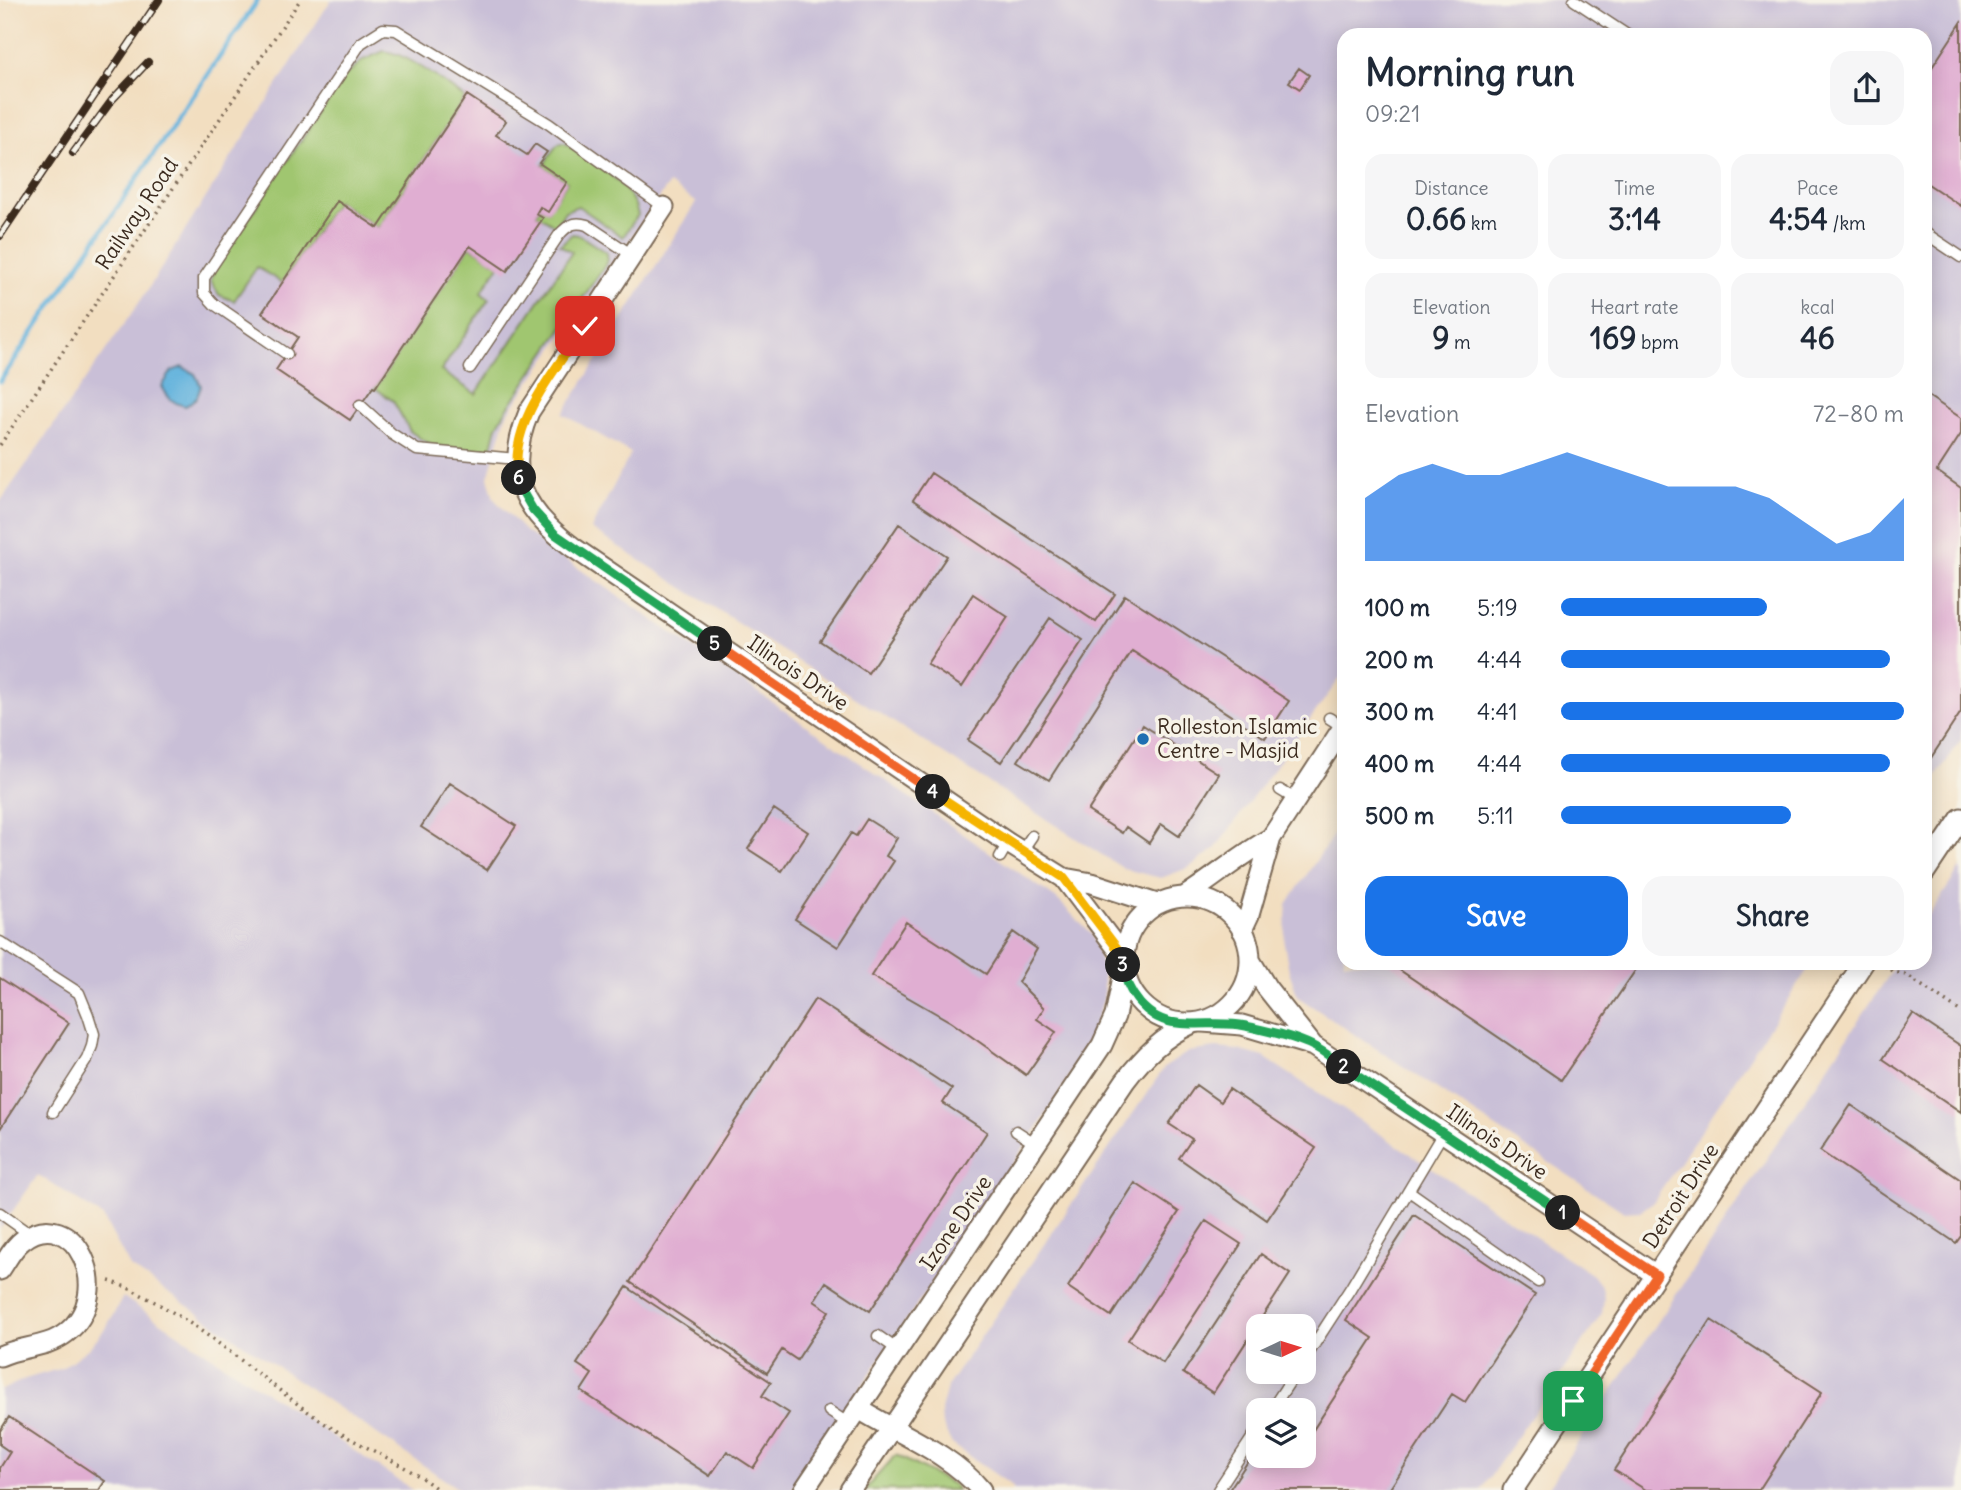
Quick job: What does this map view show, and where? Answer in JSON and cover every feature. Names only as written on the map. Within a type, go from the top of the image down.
[{"type":"street","points":[[517,459],[518,443],[529,412],[664,207]]},
{"type":"street","name":"Illinois Drive","points":[[517,459],[522,491],[544,524],[572,546],[1064,878],[1092,883],[1157,904]]},
{"type":"street","points":[[1242,930],[1250,915],[1271,838],[1287,795],[1337,727]]},
{"type":"street","points":[[1932,862],[1961,818]]},
{"type":"street","points":[[1197,1023],[1173,1023],[1156,1016],[1141,1005],[1130,990],[1123,964],[1128,935],[1140,917],[1157,904],[1184,897],[1214,878],[1249,850],[1271,838]]},
{"type":"street","name":"Illinois Drive","points":[[1064,878],[1123,964]]},
{"type":"street","points":[[850,1490],[1125,1081],[1158,1044],[1174,1032],[1227,1009],[1244,987],[1250,960],[1247,939],[1232,915],[1201,898],[1184,897]]},
{"type":"street","name":"Illinois Drive","points":[[1250,960],[1267,988],[1312,1046]]},
{"type":"street","name":"Izone Drive","points":[[804,1490],[1102,1045],[1115,1016],[1123,964]]},
{"type":"street","name":"Detroit Drive","points":[[1513,1490],[1859,970]]},
{"type":"street","name":"Illinois Drive","points":[[1197,1023],[1242,1025],[1312,1046],[1657,1275]]},
{"type":"street","points":[[0,1270],[15,1248],[31,1235],[58,1233],[68,1237],[76,1245],[90,1279],[85,1310],[78,1321],[57,1339],[0,1356]]},
{"type":"street","points":[[854,1417],[891,1429],[927,1447],[961,1471],[981,1490]]},
{"type":"lane","points":[[1574,0],[1616,28]]},
{"type":"lane","points":[[287,354],[214,304],[204,293],[204,278],[361,43],[383,29],[396,30],[549,124],[664,207]]},
{"type":"lane","points":[[470,368],[559,234],[569,224],[579,222],[587,225],[632,255]]},
{"type":"lane","points":[[1932,238],[1961,257]]},
{"type":"lane","points":[[360,405],[392,434],[417,450],[517,459]]},
{"type":"lane","points":[[0,942],[79,993],[94,1034],[87,1059],[53,1112]]},
{"type":"lane","points":[[1016,1131],[1036,1144]]},
{"type":"lane","points":[[1316,1341],[1443,1133]]},
{"type":"lane","points":[[1409,1191],[1538,1282]]},
{"type":"lane","points":[[0,1213],[31,1235]]},
{"type":"lane","points":[[877,1336],[898,1350]]},
{"type":"lane","points":[[829,1411],[854,1417]]},
{"type":"lane","points":[[1219,1490],[1246,1448]]},
{"type":"path","name":"Railway Road","points":[[0,445],[300,0]]},
{"type":"path","points":[[1892,970],[1906,975],[1961,1012]]},
{"type":"path","points":[[109,1281],[128,1288],[178,1315],[326,1423],[438,1490]]},
{"type":"shaded area","points":[[331,0],[1961,0],[1961,740],[1932,783],[1932,28],[1337,28],[1337,683],[1215,849],[1188,868],[1161,878],[1124,869],[591,529],[631,453],[563,414],[696,202],[669,184],[506,416],[488,477],[494,499],[526,532],[1057,899],[1092,935],[1102,966],[1104,997],[1093,1032],[1056,1100],[791,1490],[460,1490],[130,1267],[103,1217],[38,1175],[0,1229],[0,502],[143,297]]},
{"type":"shaded area","points":[[1337,829],[1337,970],[1807,970],[1654,1201],[1641,1211],[1624,1212],[1298,997],[1289,971],[1284,943],[1287,904]]},
{"type":"shaded area","points":[[1961,867],[1961,1490],[1546,1490],[1892,970],[1932,970],[1932,910]]},
{"type":"shaded area","points":[[1216,1048],[1264,1057],[1593,1275],[1602,1287],[1602,1314],[1481,1490],[1014,1490],[952,1444],[942,1425],[941,1410],[947,1387],[1164,1068],[1188,1052]]},
{"type":"shaded area","points":[[123,1297],[413,1490],[0,1490],[0,1391],[25,1379],[62,1368],[89,1348],[107,1326]]},
{"type":"green space","points":[[384,51],[415,63],[465,98],[378,228],[337,201],[282,283],[257,267],[234,301],[219,295],[211,281],[214,269],[345,76],[363,60]]},
{"type":"green space","points":[[561,143],[565,143],[609,173],[628,192],[638,215],[623,237],[578,206],[565,211],[556,226],[536,214],[540,207],[548,211],[567,182],[543,166]]},
{"type":"green space","points":[[572,234],[579,235],[607,253],[608,261],[505,412],[497,426],[491,451],[434,446],[410,431],[393,401],[375,388],[470,246],[499,265],[481,293],[489,299],[441,371],[476,394],[572,252],[560,245]]},
{"type":"green space","points":[[896,1455],[954,1485],[957,1490],[864,1490]]},
{"type":"water","points":[[182,367],[195,374],[201,386],[197,397],[186,406],[171,399],[162,386],[172,371]]},
{"type":"building","points":[[1961,23],[1961,206],[1932,187],[1932,67]]},
{"type":"building","points":[[1299,68],[1309,75],[1300,89],[1289,82]]},
{"type":"building","points":[[467,95],[506,121],[496,135],[527,155],[535,144],[547,152],[539,163],[567,182],[548,212],[540,207],[536,214],[543,218],[507,271],[470,246],[375,388],[373,387],[350,420],[276,370],[298,337],[262,313],[337,201],[378,228]]},
{"type":"building","points":[[1932,399],[1961,418],[1961,434],[1937,471],[1961,488],[1961,712],[1932,756]]},
{"type":"building","points":[[931,473],[1115,594],[1096,622],[913,500]]},
{"type":"building","points":[[899,524],[947,556],[868,673],[820,641]]},
{"type":"building","points":[[973,594],[1008,617],[962,687],[927,664]]},
{"type":"building","points":[[1125,595],[1289,701],[1265,738],[1132,651],[1049,780],[1018,761]]},
{"type":"building","points":[[1050,618],[1083,640],[1001,762],[968,740]]},
{"type":"building","points":[[1143,725],[1219,774],[1179,836],[1161,824],[1149,843],[1126,827],[1122,833],[1088,811]]},
{"type":"building","points":[[450,783],[516,826],[487,870],[421,827]]},
{"type":"building","points":[[774,809],[808,832],[782,871],[748,849]]},
{"type":"building","points":[[867,819],[897,838],[886,856],[894,861],[838,947],[795,919],[851,833],[856,836]]},
{"type":"building","points":[[906,922],[986,974],[1013,932],[1037,949],[1018,982],[1044,1008],[1037,1019],[1056,1032],[1026,1075],[951,1022],[871,976]]},
{"type":"building","points":[[1400,970],[1636,970],[1561,1080]]},
{"type":"building","points":[[0,978],[69,1023],[0,1129]]},
{"type":"building","points":[[815,999],[952,1089],[943,1103],[987,1132],[870,1311],[826,1282],[814,1301],[829,1311],[797,1360],[782,1350],[767,1373],[630,1282]]},
{"type":"building","points":[[1913,1014],[1961,1046],[1961,1112],[1883,1059]]},
{"type":"building","points":[[1196,1085],[1220,1102],[1229,1089],[1316,1148],[1267,1220],[1179,1158],[1192,1139],[1169,1124]]},
{"type":"building","points":[[1851,1105],[1961,1180],[1961,1236],[1956,1243],[1820,1151]]},
{"type":"building","points":[[1135,1183],[1179,1212],[1111,1316],[1068,1287]]},
{"type":"building","points":[[1414,1215],[1535,1295],[1465,1402],[1452,1394],[1389,1490],[1229,1490],[1246,1464],[1246,1468],[1316,1468],[1316,1425],[1373,1338],[1346,1320]]},
{"type":"building","points":[[1206,1221],[1241,1244],[1163,1363],[1128,1340]]},
{"type":"building","points":[[1261,1254],[1290,1274],[1264,1314],[1246,1314],[1246,1342],[1213,1393],[1183,1373]]},
{"type":"building","points":[[627,1287],[771,1382],[762,1396],[789,1413],[753,1468],[727,1451],[710,1476],[581,1391],[592,1374],[577,1364]]},
{"type":"building","points":[[1711,1320],[1822,1392],[1759,1490],[1646,1490],[1614,1470]]},
{"type":"building","points":[[9,1417],[105,1481],[99,1490],[0,1490],[0,1468],[10,1452],[0,1445],[0,1431]]},
{"type":"waterway","points":[[0,381],[258,0]]},
{"type":"railway","points":[[0,236],[159,0]]},
{"type":"railway","points":[[73,153],[112,100],[148,62]]},
{"type":"place","name":"Rolleston Islamic Centre - Masjid","points":[[1143,739]]},
{"type":"route","points":[[585,326],[529,412],[518,443],[517,469],[522,491],[544,524],[572,546],[1008,844],[1064,878],[1123,956],[1124,972],[1130,990],[1141,1005],[1156,1016],[1173,1023],[1242,1025],[1312,1046],[1657,1275],[1573,1401]]}]
